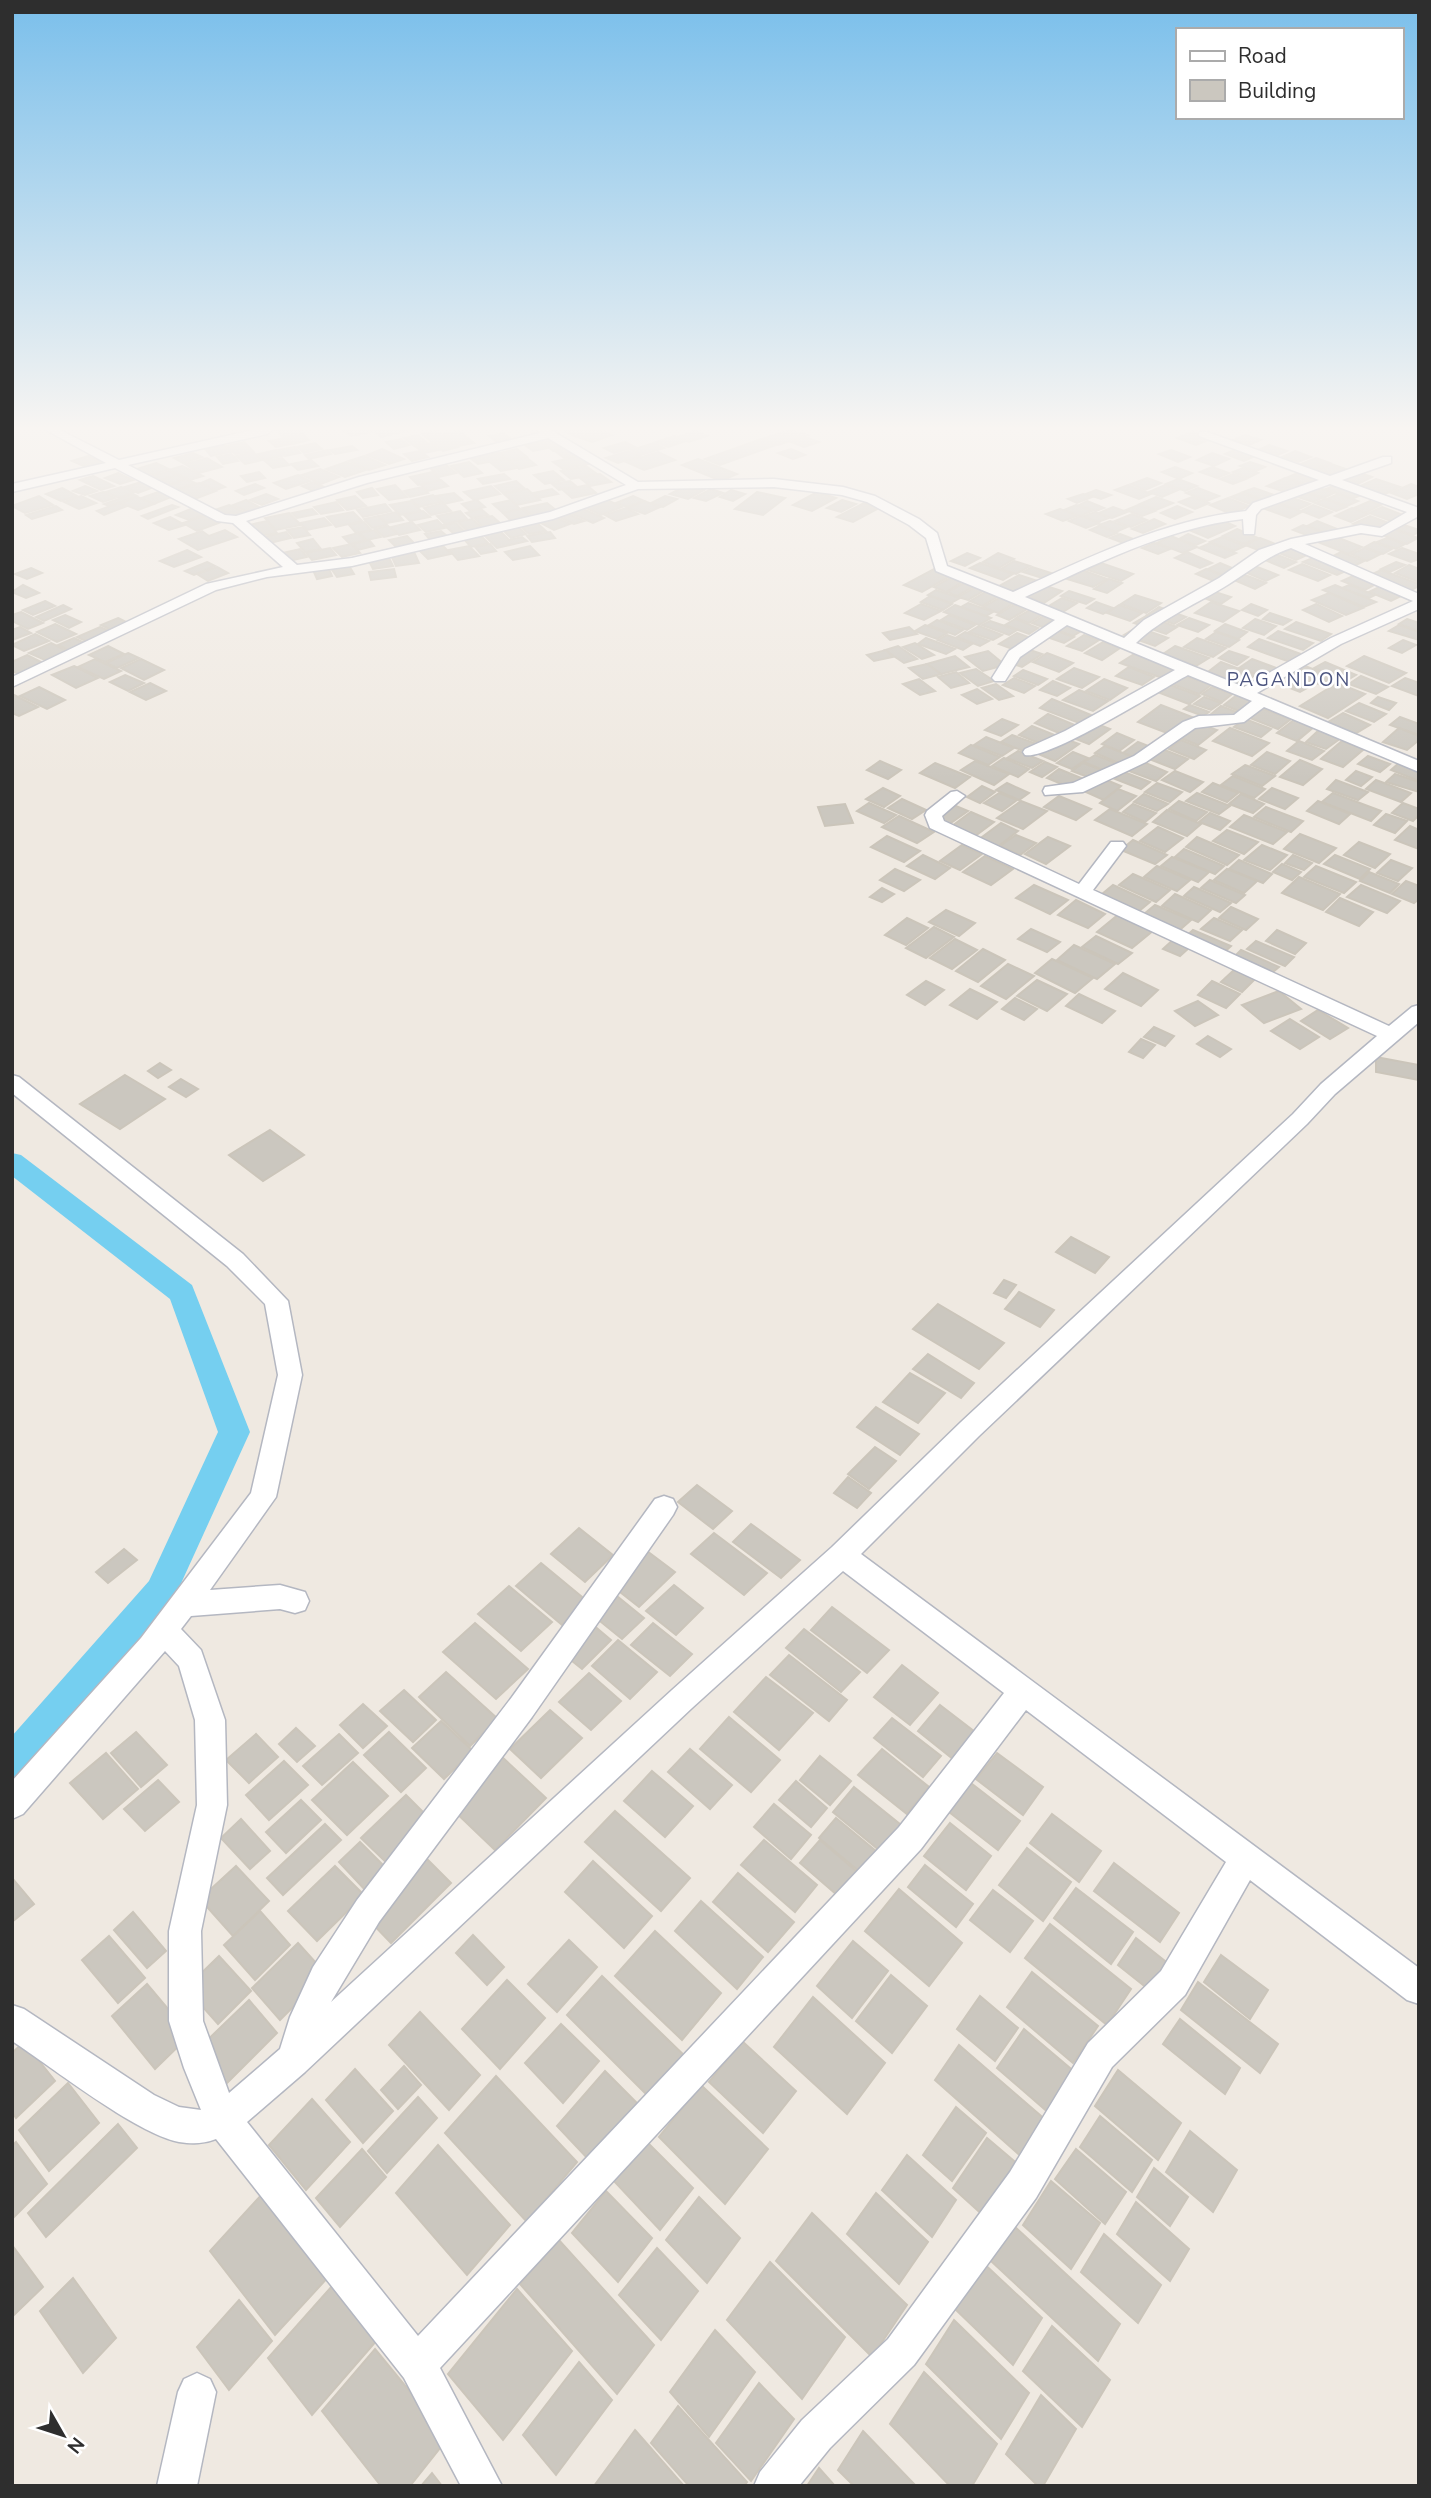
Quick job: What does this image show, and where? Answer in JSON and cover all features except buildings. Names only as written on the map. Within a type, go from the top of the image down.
[{"type":"street","points":[[268,547],[295,570]]},
{"type":"street","points":[[12,683],[211,587],[267,573],[352,562],[413,547]]},
{"type":"street","points":[[935,547],[942,568],[1419,767]]},
{"type":"street","points":[[1012,598],[1130,547]]},
{"type":"street","points":[[1126,644],[1149,623],[1219,583],[1264,553],[1281,547]]},
{"type":"street","points":[[1299,547],[1419,599]]},
{"type":"street","points":[[1245,693],[1336,640],[1419,604]]},
{"type":"street","points":[[1000,678],[1014,654],[1066,619]]},
{"type":"street","points":[[1031,751],[1071,734],[1187,669]]},
{"type":"street","points":[[1051,791],[1077,788],[1140,759],[1189,725],[1199,721],[1238,719],[1262,701]]},
{"type":"street","points":[[957,796],[933,815],[936,824],[1389,1034]]},
{"type":"street","points":[[1082,892],[1117,846]]},
{"type":"street","points":[[12,2021],[142,2107],[165,2119],[177,2124],[202,2127],[223,2120],[293,2060],[672,1708],[842,1555],[1008,1392],[1300,1119],[1328,1089],[1419,1011]]},
{"type":"street","points":[[12,1082],[235,1260],[276,1301],[290,1375],[263,1497],[164,1630],[12,1804]]},
{"type":"street","points":[[293,2060],[307,2017],[325,1979],[368,1911],[522,1707],[664,1507]]},
{"type":"street","points":[[842,1555],[1419,1987]]},
{"type":"street","points":[[183,1604],[280,1597],[295,1601]]},
{"type":"street","points":[[164,1630],[191,1660],[210,1720],[212,1805],[185,1931],[186,2021],[201,2068],[223,2120],[417,2365],[482,2486]]},
{"type":"street","points":[[417,2365],[910,1838],[1023,1691]]},
{"type":"street","points":[[774,2486],[816,2434],[901,2352],[1023,2185],[1100,2054],[1173,1983],[1245,1857]]},
{"type":"street","points":[[177,2486],[197,2392]]},
{"type":"waterway","points":[[12,1162],[182,1293],[234,1432],[161,1591],[12,1763]]},
{"type":"district","name":"PAGANDON","points":[[1289,680]]}]
